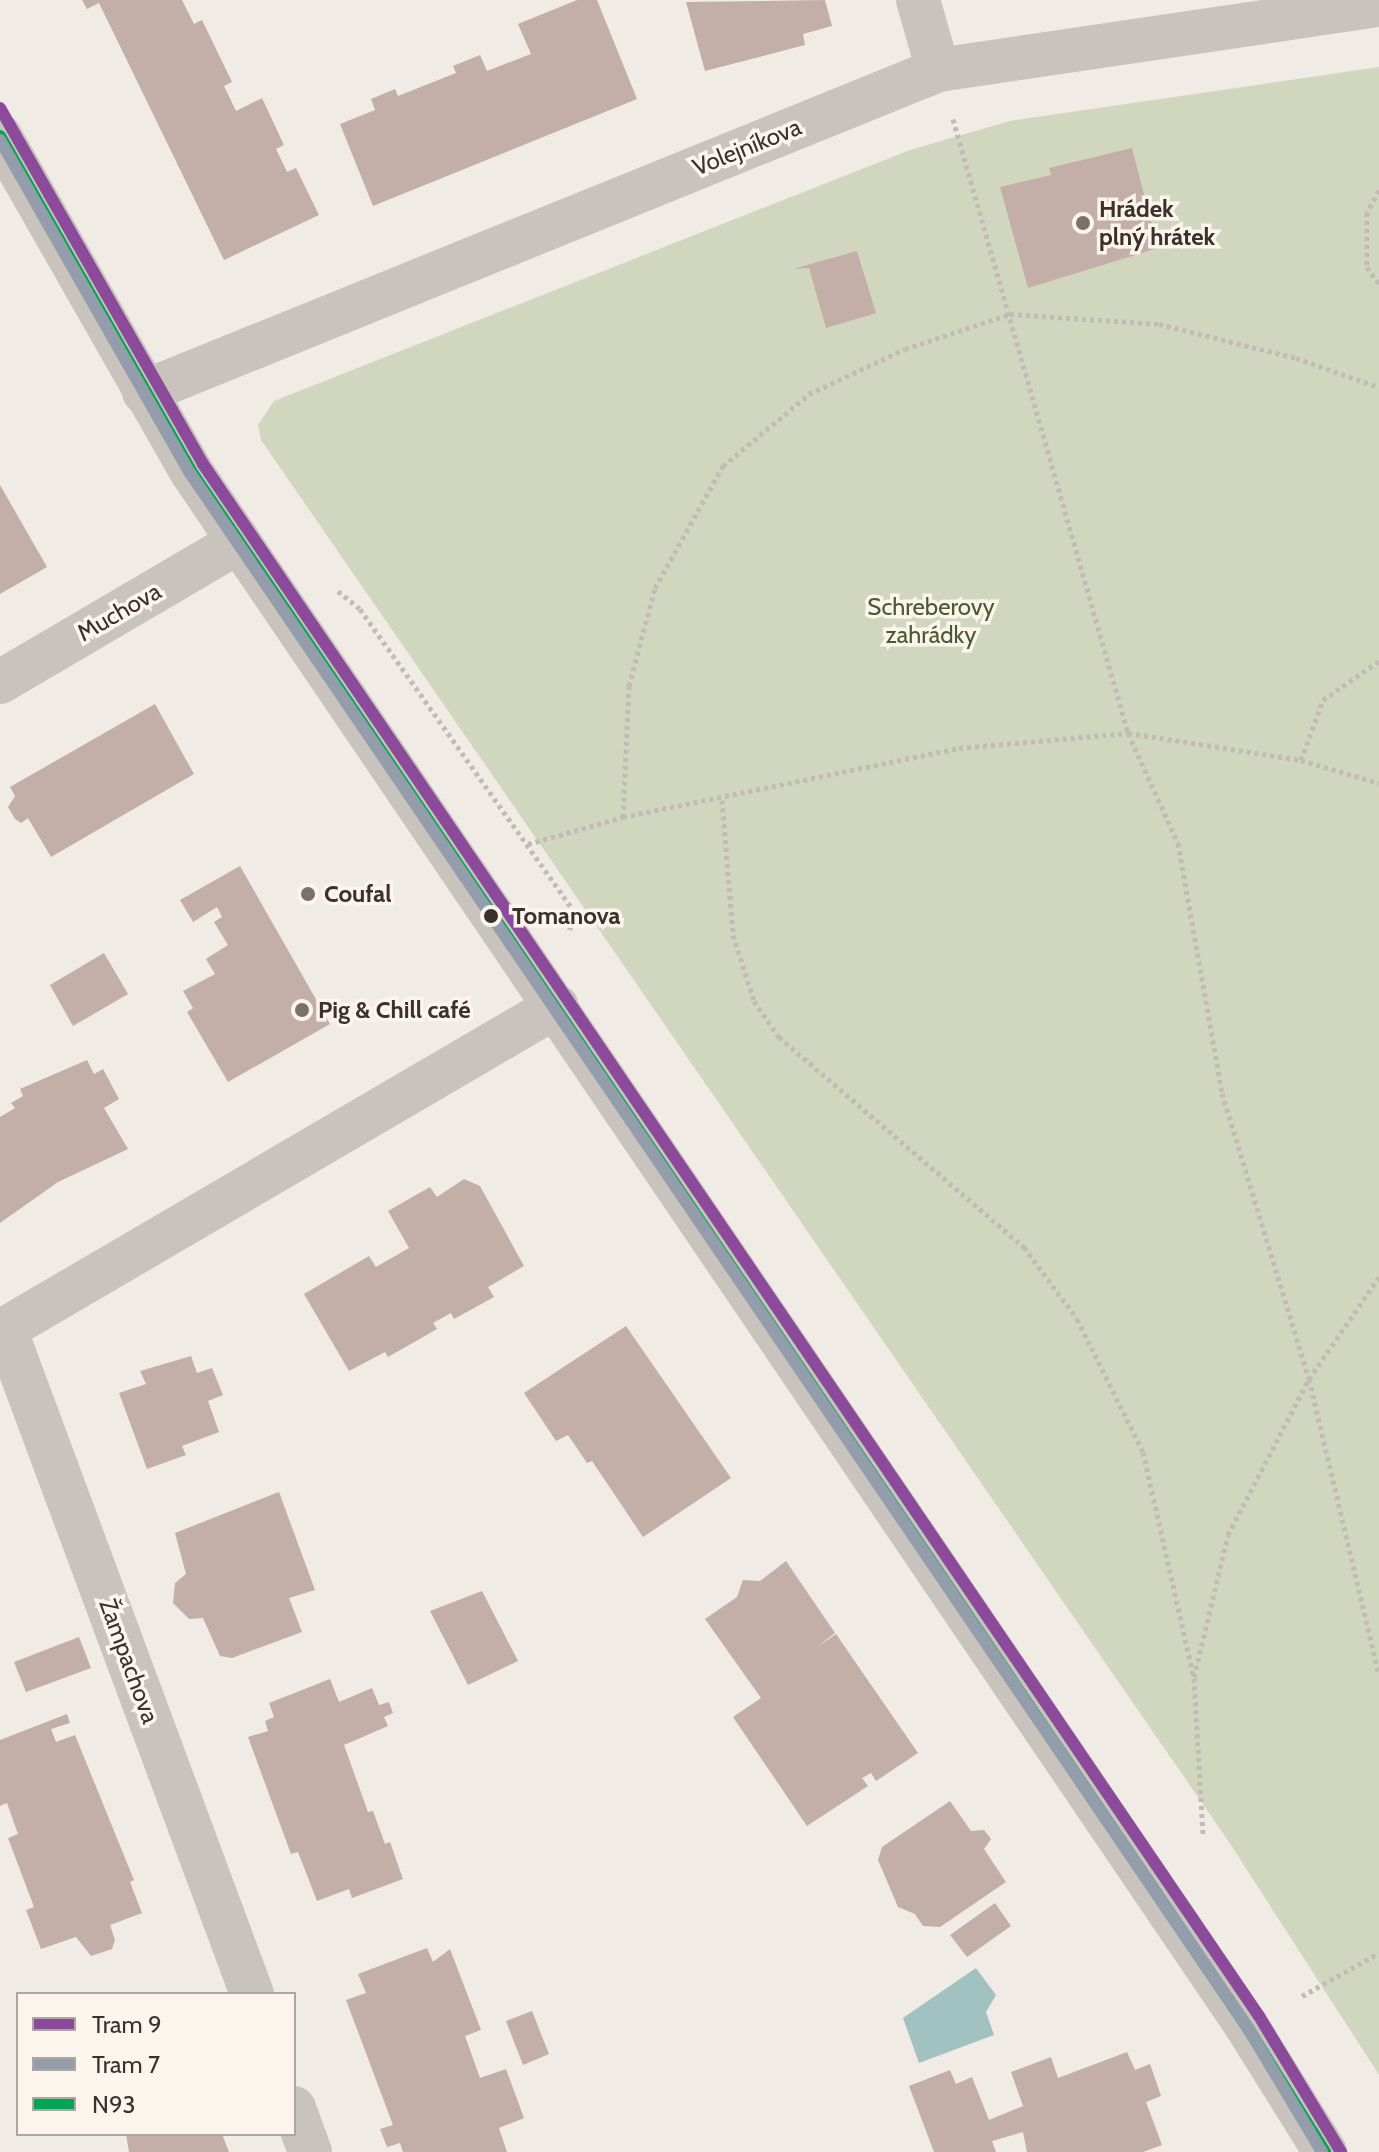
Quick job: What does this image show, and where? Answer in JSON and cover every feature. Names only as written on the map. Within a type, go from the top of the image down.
[{"type":"street","points":[[918,0],[938,70]]},
{"type":"street","name":"Volejníkova","points":[[144,392],[938,70],[1379,5]]},
{"type":"street","points":[[0,136],[144,392],[239,542],[557,1006],[1246,2025],[1325,2152]]},
{"type":"street","name":"Muchova","points":[[0,682],[239,542]]},
{"type":"street","points":[[3,1330],[557,1006]]},
{"type":"street","name":"Žampachova","points":[[3,1330],[251,1992]]},
{"type":"street","points":[[296,2114],[310,2152]]},
{"type":"path","points":[[953,119],[1128,733],[1178,843],[1222,1093],[1309,1379],[1379,1675]]},
{"type":"path","points":[[1379,190],[1367,213],[1367,267],[1379,284]]},
{"type":"path","points":[[623,817],[629,686],[655,588],[723,466],[809,394],[905,349],[1010,314],[1159,324],[1296,358],[1379,387]]},
{"type":"path","points":[[360,609],[573,910]]},
{"type":"path","points":[[1301,760],[1323,700],[1379,661]]},
{"type":"path","points":[[528,844],[623,817],[722,800],[959,748],[1128,733],[1301,760],[1379,783]]},
{"type":"path","points":[[722,800],[733,935],[754,1001],[779,1037],[1024,1247],[1077,1319],[1143,1452],[1194,1678],[1203,1834]]},
{"type":"path","points":[[1194,1678],[1228,1535],[1309,1379],[1379,1277]]},
{"type":"path","points":[[1302,1996],[1379,1953]]},
{"type":"green space","name":"Schreberovy zahrádky","points":[[1379,67],[1379,2075],[1229,1842],[261,440],[258,425],[274,401],[910,150],[1010,121]]},
{"type":"water","points":[[976,1968],[996,1995],[986,2012],[994,2035],[919,2063],[903,2018]]},
{"type":"building","points":[[82,0],[182,0],[194,24],[202,20],[232,82],[224,86],[236,111],[262,98],[284,145],[276,149],[287,172],[296,168],[319,215],[224,260],[99,3],[87,9]]},
{"type":"building","points":[[577,0],[597,0],[637,99],[373,206],[340,124],[375,110],[371,99],[395,89],[398,96],[456,73],[453,66],[480,55],[487,71],[531,54],[518,24]]},
{"type":"building","points":[[825,0],[832,26],[803,34],[805,45],[705,71],[686,2]]},
{"type":"building","points":[[1132,148],[1158,248],[1028,288],[1000,187],[1051,175],[1049,168]]},
{"type":"building","points":[[857,251],[876,313],[826,328],[809,268],[793,269]]},
{"type":"building","points":[[0,485],[47,567],[0,594]]},
{"type":"building","points":[[155,704],[194,774],[51,857],[28,818],[21,823],[15,819],[8,807],[15,796],[10,787]]},
{"type":"building","points":[[240,866],[330,1024],[228,1082],[187,1012],[193,1008],[183,991],[215,974],[206,959],[228,945],[214,922],[222,917],[217,907],[193,922],[180,900]]},
{"type":"building","points":[[104,953],[128,994],[73,1026],[50,985]]},
{"type":"building","points":[[87,1060],[94,1074],[103,1069],[119,1099],[104,1108],[128,1149],[58,1182],[0,1223],[0,1117],[15,1108],[11,1103],[23,1096],[20,1089]]},
{"type":"building","points":[[464,1179],[480,1186],[524,1266],[488,1287],[494,1297],[454,1319],[451,1313],[433,1323],[437,1329],[388,1357],[385,1352],[349,1371],[304,1294],[369,1256],[376,1267],[409,1248],[388,1211],[430,1187],[437,1197]]},
{"type":"building","points":[[626,1326],[731,1478],[643,1537],[592,1461],[587,1463],[568,1435],[556,1441],[524,1393]]},
{"type":"building","points":[[191,1356],[197,1373],[212,1368],[223,1395],[208,1401],[219,1432],[182,1446],[186,1455],[147,1469],[119,1393],[146,1384],[140,1371]]},
{"type":"building","points":[[279,1492],[315,1590],[289,1598],[302,1632],[232,1658],[220,1656],[203,1618],[189,1619],[173,1603],[175,1583],[186,1574],[175,1533]]},
{"type":"building","points":[[786,1561],[835,1633],[816,1648],[836,1634],[918,1753],[876,1781],[871,1773],[862,1778],[868,1786],[807,1826],[733,1717],[761,1698],[705,1619],[737,1597],[743,1580],[760,1581]]},
{"type":"building","points":[[482,1591],[518,1661],[468,1685],[430,1611]]},
{"type":"building","points":[[79,1637],[91,1668],[26,1692],[14,1662]]},
{"type":"building","points":[[330,1679],[339,1702],[372,1688],[379,1705],[389,1702],[393,1713],[384,1717],[388,1726],[344,1745],[368,1812],[373,1811],[385,1844],[390,1842],[403,1879],[352,1898],[349,1889],[317,1901],[298,1852],[291,1854],[248,1737],[268,1731],[265,1721],[274,1717],[269,1703]]},
{"type":"building","points":[[67,1714],[70,1723],[51,1729],[56,1742],[75,1735],[134,1880],[130,1882],[142,1913],[110,1925],[115,1940],[112,1949],[91,1956],[76,1937],[41,1949],[26,1910],[34,1907],[8,1838],[18,1834],[7,1803],[0,1806],[0,1740]]},
{"type":"building","points":[[950,1801],[971,1831],[984,1830],[991,1839],[984,1849],[1006,1882],[940,1927],[923,1926],[915,1914],[898,1907],[878,1860],[882,1847]]},
{"type":"building","points":[[995,1903],[1011,1926],[967,1957],[950,1935]]},
{"type":"building","points":[[427,1948],[433,1962],[450,1949],[481,2030],[465,2036],[480,2078],[506,2069],[524,2118],[499,2128],[507,2152],[403,2152],[400,2143],[387,2147],[380,2129],[393,2125],[346,2000],[366,1993],[358,1974]]},
{"type":"building","points":[[532,2011],[549,2054],[523,2065],[506,2021]]},
{"type":"building","points":[[1127,2052],[1135,2070],[1150,2064],[1161,2096],[1146,2102],[1162,2145],[1143,2152],[1027,2152],[1023,2132],[992,2141],[996,2152],[934,2152],[909,2086],[950,2070],[956,2084],[972,2077],[989,2120],[1023,2106],[1011,2072],[1051,2057],[1058,2078]]},
{"type":"building","points":[[126,2136],[223,2136],[229,2152],[129,2152]]},
{"type":"tram line","name":"9","points":[[0,108],[203,464],[1259,2016],[1341,2152]]},
{"type":"tram line","name":"7","points":[[0,140],[190,473],[1246,2025],[1322,2152]]},
{"type":"transit line","name":"N93","points":[[0,136],[191,471],[1246,2025],[1325,2152]]},
{"type":"place","name":"Hrádek plný hrátek","points":[[1083,223]]},
{"type":"place","name":"Coufal","points":[[308,894]]},
{"type":"place","name":"Tomanova","points":[[491,916]]},
{"type":"place","name":"Pig & Chill café","points":[[302,1010]]}]
